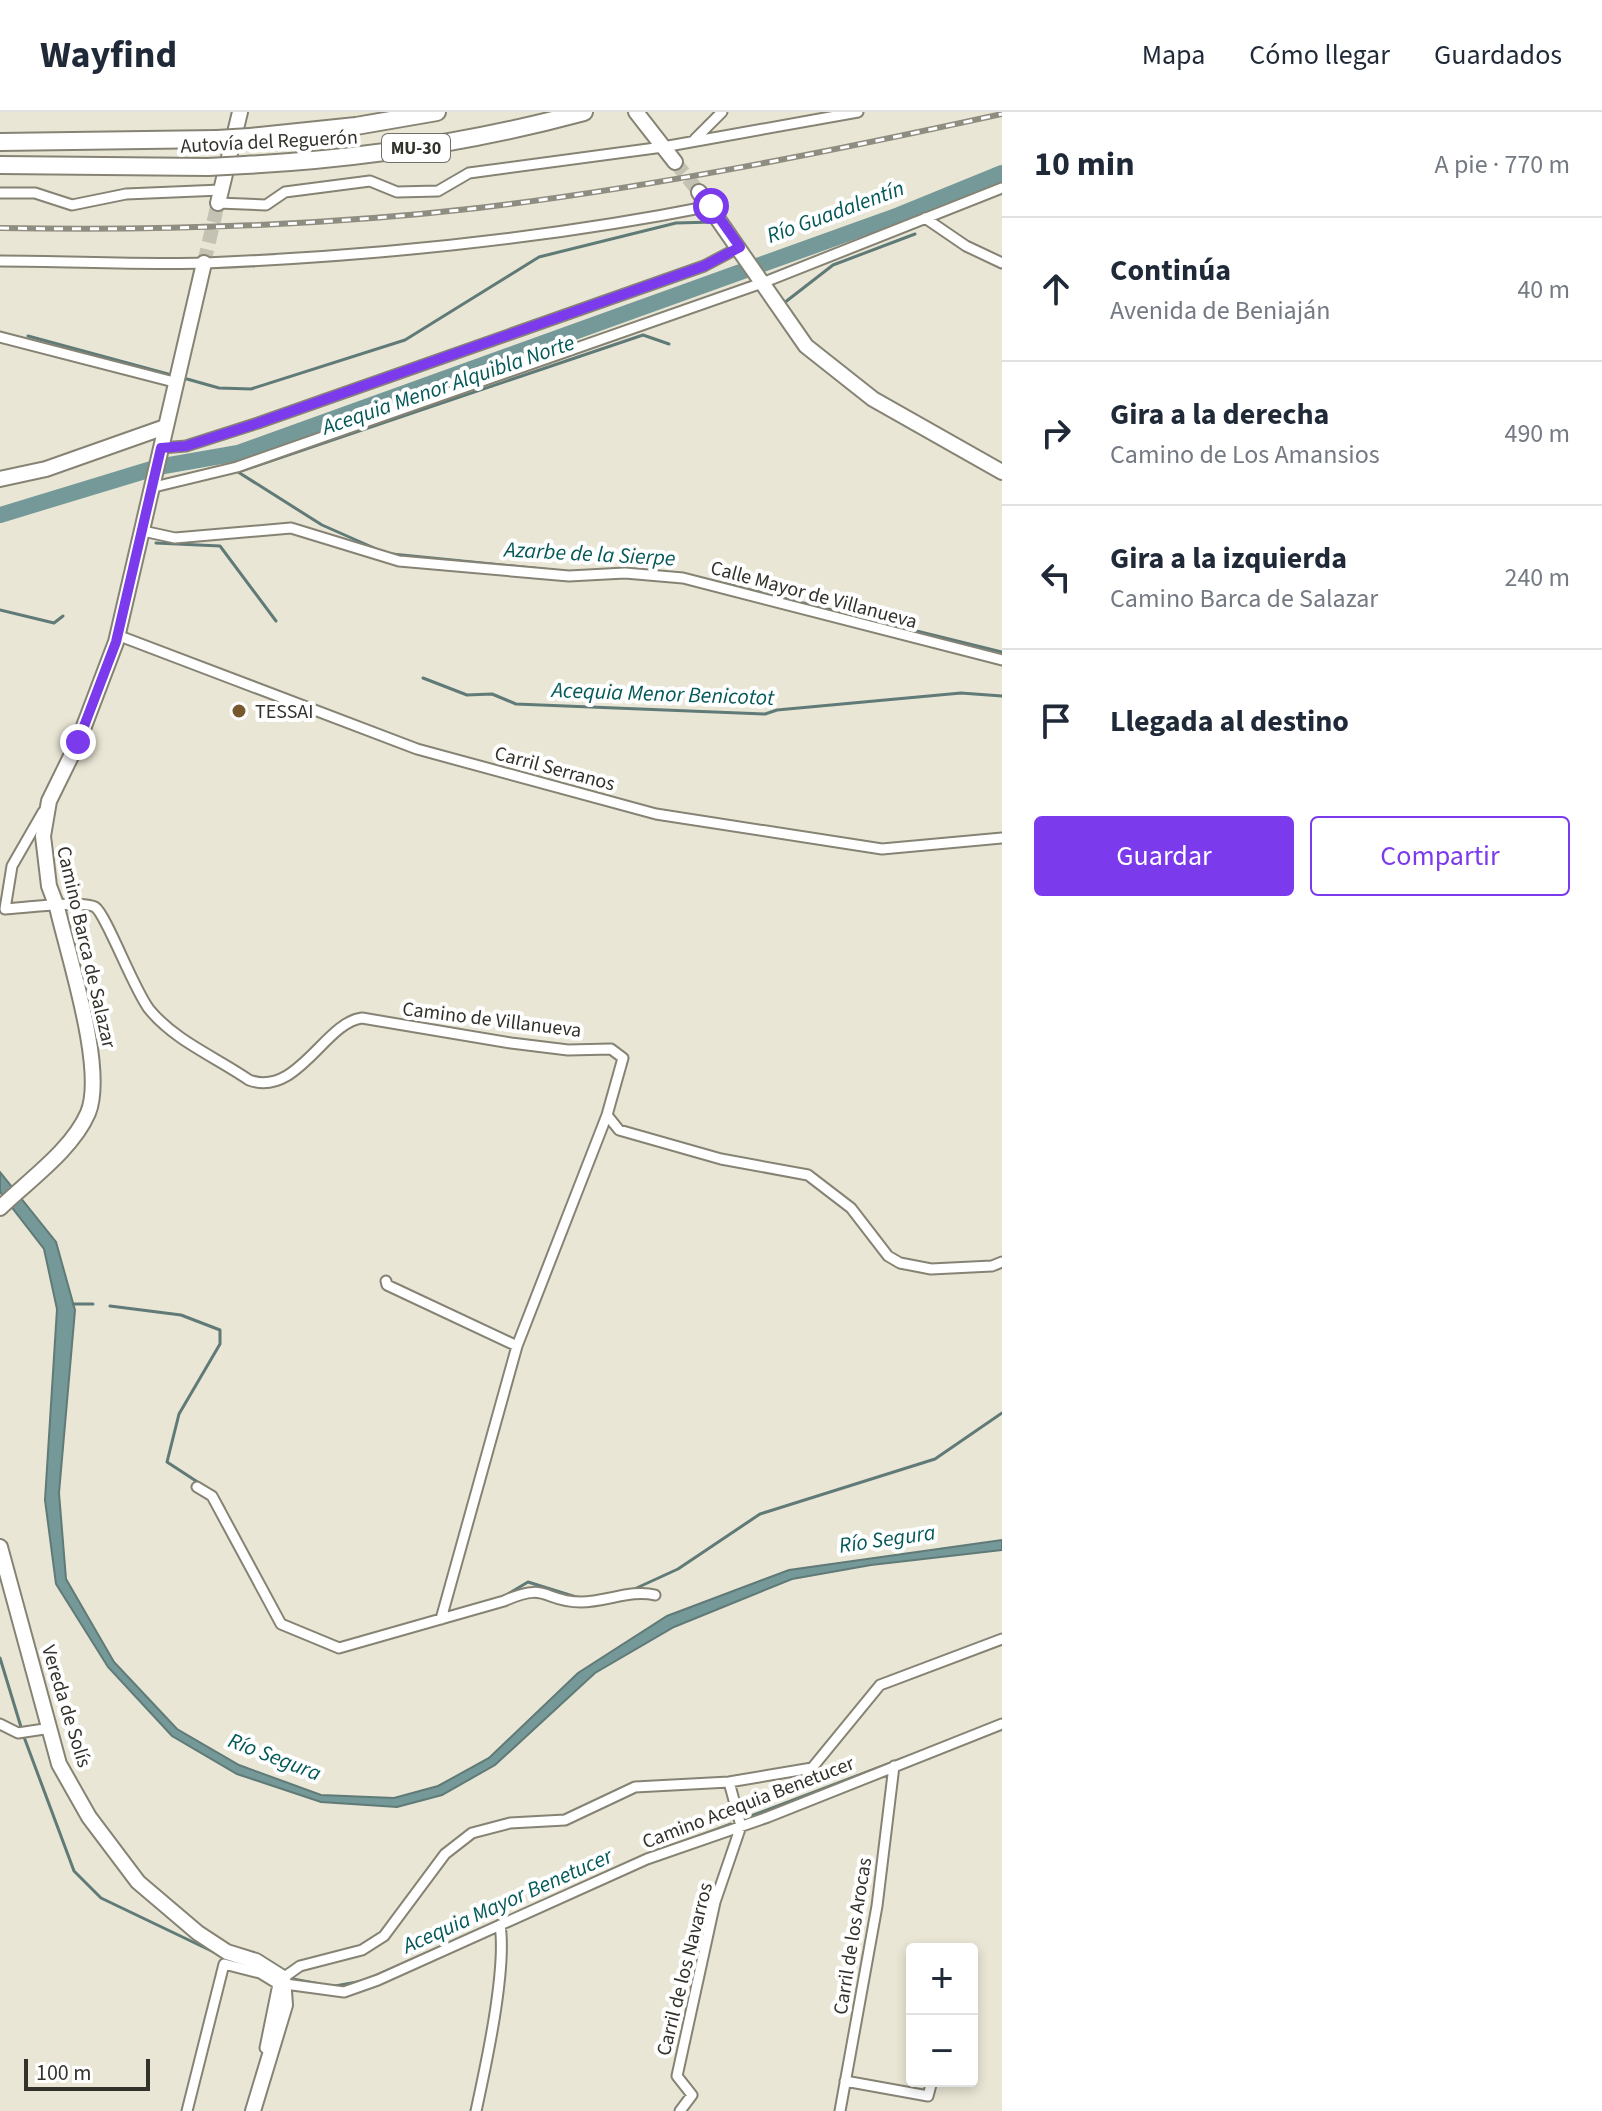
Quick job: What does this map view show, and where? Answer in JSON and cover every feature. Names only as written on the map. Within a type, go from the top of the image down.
[{"type":"highway","name":"Autovía del Reguerón","points":[[0,142],[250,137],[356,126],[437,112]]},
{"type":"highway","name":"Autovía del Reguerón","points":[[0,165],[208,167],[322,160],[418,147],[584,112]]},
{"type":"street","points":[[220,196],[240,112]]},
{"type":"street","points":[[636,112],[675,162]]},
{"type":"street","points":[[695,139],[722,112]]},
{"type":"street","points":[[0,193],[35,193],[72,205],[126,194],[220,196],[266,205],[285,192],[370,181],[397,192],[438,191],[469,173],[663,147],[858,112]]},
{"type":"street","points":[[154,487],[237,467],[761,281],[1002,188]]},
{"type":"street","points":[[699,192],[742,250],[798,338],[840,375],[895,412],[1002,472]]},
{"type":"street","points":[[0,261],[204,263],[361,253],[574,229],[711,206]]},
{"type":"street","points":[[925,218],[966,246],[1002,263]]},
{"type":"street","points":[[161,448],[186,446],[258,423],[742,250]]},
{"type":"street","name":"Camino Barca de Salazar","points":[[0,1208],[45,1165],[88,1112],[94,1071],[57,907],[49,886],[43,836],[49,802],[78,742],[117,635],[204,263]]},
{"type":"street","points":[[0,337],[174,382]]},
{"type":"street","points":[[0,479],[46,469],[165,427]]},
{"type":"street","name":"Calle Mayor de Villanueva","points":[[143,531],[175,538],[291,528],[399,561],[569,576],[625,573],[683,578],[1002,660]]},
{"type":"street","name":"Carril Serranos","points":[[117,635],[417,749],[656,814],[882,849],[1002,838]]},
{"type":"street","points":[[49,802],[12,866],[5,909],[57,907]]},
{"type":"street","name":"Camino de Villanueva","points":[[57,907],[81,901],[95,907],[105,917],[126,971],[151,1012],[193,1047],[259,1084],[275,1081],[313,1058],[344,1023],[362,1018],[553,1048],[611,1049],[619,1053],[624,1065],[607,1115]]},
{"type":"street","points":[[607,1115],[619,1130],[721,1159],[808,1175],[851,1208],[888,1256],[900,1263],[931,1269],[992,1266],[1002,1262]]},
{"type":"street","points":[[441,1619],[517,1346],[607,1115]]},
{"type":"street","points":[[386,1281],[387,1285],[517,1346]]},
{"type":"street","points":[[197,1487],[212,1496],[281,1624],[339,1648],[504,1601],[530,1589],[579,1603],[621,1599],[641,1592],[655,1595]]},
{"type":"street","name":"Vereda de Solís","points":[[0,1547],[59,1764],[89,1817],[138,1882],[198,1933],[227,1952],[256,1961],[284,1981]]},
{"type":"street","points":[[253,2111],[285,2005],[284,1981],[300,1966],[362,1950],[384,1936],[445,1854],[472,1833],[510,1823],[565,1820],[635,1787],[729,1782],[812,1768],[880,1685],[1002,1639]]},
{"type":"street","points":[[0,1724],[18,1733],[51,1728]]},
{"type":"street","name":"Camino Acequia Benetucer","points":[[284,1981],[344,1992],[647,1859],[741,1826],[1002,1724]]},
{"type":"street","name":"Carril de los Arocas","points":[[840,2111],[877,1906],[894,1766]]},
{"type":"street","points":[[729,1782],[741,1826]]},
{"type":"street","name":"Carril de los Navarros","points":[[680,2111],[692,2095],[677,2076],[699,1971],[715,1902],[741,1826]]},
{"type":"street","points":[[476,2111],[493,2010],[502,1937],[500,1925]]},
{"type":"street","points":[[187,2111],[224,1964],[260,1973],[278,1984],[265,2048],[273,2049]]},
{"type":"street","points":[[845,2081],[928,2096],[930,2087]]},
{"type":"water","points":[[0,1172],[56,1242],[75,1310],[59,1493],[66,1579],[114,1662],[177,1729],[239,1765],[321,1795],[394,1798],[438,1786],[489,1758],[578,1673],[667,1616],[789,1570],[1002,1540],[1002,1550],[871,1565],[792,1579],[674,1627],[595,1673],[495,1765],[442,1795],[397,1807],[321,1802],[237,1774],[172,1736],[108,1667],[56,1584],[45,1500],[57,1309],[44,1249],[0,1192]]},
{"type":"waterway","name":"Río Guadalentín","points":[[0,515],[158,467],[238,453],[899,215],[1002,173]]},
{"type":"waterway","points":[[187,379],[219,388],[251,389],[405,340],[539,257],[676,223],[714,222]]},
{"type":"waterway","name":"Acequia Menor Alquibla Norte","points":[[784,303],[833,265],[915,234]]},
{"type":"waterway","name":"Acequia Menor Alquibla Norte","points":[[238,472],[643,335],[669,344]]},
{"type":"waterway","points":[[28,336],[168,374]]},
{"type":"waterway","name":"Azarbe de la Sierpe","points":[[238,472],[322,525],[381,551]]},
{"type":"waterway","name":"Acequia Menor Benicotot","points":[[156,543],[220,546],[276,621]]},
{"type":"waterway","name":"Azarbe de la Sierpe","points":[[392,554],[552,570]]},
{"type":"waterway","name":"Azarbe de la Sierpe","points":[[655,571],[683,574]]},
{"type":"waterway","name":"Azarbe de la Sierpe","points":[[726,584],[1002,652]]},
{"type":"waterway","name":"Acequia Menor Benicotot","points":[[0,610],[54,623],[63,616]]},
{"type":"waterway","name":"Acequia Menor Benicotot","points":[[423,678],[467,695],[492,694],[516,704],[765,714],[777,710],[961,693],[1002,696]]},
{"type":"waterway","points":[[73,1304],[93,1304]]},
{"type":"waterway","points":[[110,1306],[181,1315],[220,1330],[220,1344],[179,1414],[167,1462],[216,1494],[224,1508]]},
{"type":"waterway","points":[[630,1591],[678,1569],[760,1514],[935,1459],[1002,1413]]},
{"type":"waterway","points":[[503,1597],[528,1582],[576,1597]]},
{"type":"waterway","name":"Acequia Mayor Benetucer","points":[[0,1658],[21,1727]]},
{"type":"waterway","name":"Acequia Mayor Benetucer","points":[[24,1737],[74,1871],[101,1898],[220,1955]]},
{"type":"waterway","name":"Acequia Mayor Benetucer","points":[[751,1816],[909,1756]]},
{"type":"waterway","name":"Acequia Mayor Benetucer","points":[[686,1841],[731,1824]]},
{"type":"waterway","name":"Acequia Mayor Benetucer","points":[[370,1978],[440,1947]]},
{"type":"waterway","name":"Acequia Mayor Benetucer","points":[[293,1979],[320,1984]]},
{"type":"waterway","name":"Acequia Mayor Benetucer","points":[[335,1986],[363,1981]]},
{"type":"tunnel","points":[[675,162],[699,192]]},
{"type":"tunnel","points":[[204,263],[218,203]]},
{"type":"railway","points":[[0,228],[239,226],[478,208],[610,190],[741,167],[1002,114]]},
{"type":"place","name":"TESSAI","points":[[239,711]]},
{"type":"route","points":[[78,742],[116,642],[161,448],[186,446],[258,423],[704,266],[740,247],[711,206]]},
{"type":"water label","name":"Río Segura","points":[[887,1538]]},
{"type":"water label","name":"Río Segura","points":[[275,1756]]}]
